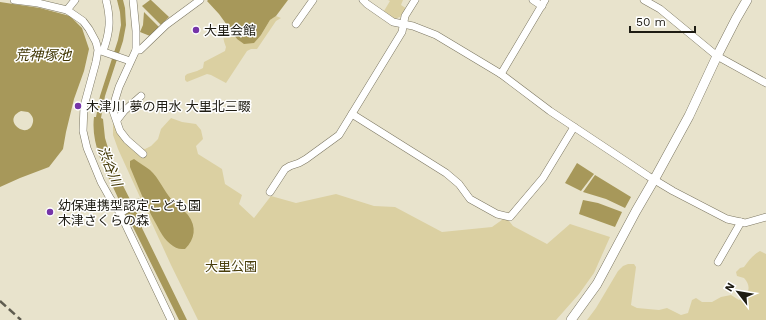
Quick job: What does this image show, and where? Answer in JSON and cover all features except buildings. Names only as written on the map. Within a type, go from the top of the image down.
[{"type":"street","points":[[14,0],[38,3],[67,10],[83,21],[103,51],[128,60]]},
{"type":"street","points":[[67,10],[75,0]]},
{"type":"street","points":[[106,0],[110,24],[103,51],[96,62],[84,106],[83,131],[87,148],[101,182],[120,213],[171,320]]},
{"type":"street","points":[[133,0],[136,50]]},
{"type":"street","points":[[143,154],[127,140],[120,131],[113,111],[128,60],[136,50],[140,50],[166,25],[200,0]]},
{"type":"street","points":[[296,24],[314,0]]},
{"type":"street","points":[[363,0],[394,22],[413,26],[436,35],[501,74],[550,111],[673,191],[727,219],[745,223],[765,218]]},
{"type":"street","points":[[270,192],[285,169],[306,159],[339,135],[402,32],[405,16],[415,0]]},
{"type":"street","points":[[501,74],[544,3],[532,0]]},
{"type":"street","points":[[644,0],[660,9],[717,56],[766,83]]},
{"type":"street","points":[[571,320],[598,284],[688,116],[717,56],[747,0]]},
{"type":"street","points":[[117,120],[124,111],[141,96]]},
{"type":"street","points":[[352,114],[446,173],[459,184],[470,199],[497,214],[510,217],[543,178],[574,127]]},
{"type":"street","points":[[120,213],[138,202]]},
{"type":"street","points":[[718,262],[741,222]]},
{"type":"green space","points":[[388,0],[403,0],[401,5],[407,9],[402,16],[395,19],[384,11],[390,1]]},
{"type":"green space","points":[[276,16],[281,18],[276,21],[257,49],[247,51],[226,83],[207,74],[187,82],[185,80],[185,76],[187,74],[203,68],[204,62],[225,51],[226,47],[224,42],[224,34],[227,30],[230,29],[237,39],[261,35],[270,20]]},
{"type":"green space","name":"大里公園","points":[[171,118],[182,122],[196,124],[201,130],[203,139],[196,146],[198,154],[222,169],[225,184],[242,195],[239,204],[254,218],[271,196],[296,203],[336,194],[374,206],[395,207],[442,232],[492,227],[506,217],[513,226],[547,244],[570,224],[610,237],[594,273],[579,294],[556,320],[198,320],[171,265],[113,135],[113,121],[132,147],[145,149],[151,146],[158,139],[161,129]]},
{"type":"green space","points":[[760,251],[766,254],[766,320],[587,320],[618,271],[623,266],[628,264],[634,264],[636,267],[631,305],[637,308],[659,310],[667,308],[681,315],[688,313],[692,300],[696,298],[702,302],[712,302],[721,297],[731,295],[739,300],[747,293],[749,287],[744,278],[737,276],[736,272],[740,268],[744,267],[755,254]]},
{"type":"water","name":"渋谷川","points":[[117,0],[123,0],[126,25],[123,41],[105,96],[101,118],[103,119],[105,138],[114,168],[140,219],[142,228],[187,320],[179,320],[133,227],[129,222],[98,152],[94,135],[94,117],[96,117],[100,96],[118,40],[121,25]]},
{"type":"water","points":[[150,0],[169,17],[161,25],[142,6]]},
{"type":"water","points":[[288,0],[276,16],[270,20],[254,43],[244,44],[237,39],[219,14],[207,1]]},
{"type":"water","name":"荒神塚池","points":[[0,2],[40,8],[70,16],[82,28],[89,49],[84,71],[74,99],[63,149],[49,167],[0,187]],"holes":[[[21,111],[28,112],[32,116],[33,122],[30,128],[22,130],[15,124],[13,119],[15,115]]]},
{"type":"water","points":[[144,12],[159,27],[150,36],[140,32],[143,25]]},
{"type":"water","points":[[134,159],[153,173],[166,193],[191,219],[194,233],[191,241],[185,249],[174,247],[170,244],[151,215],[130,167],[130,161]]},
{"type":"water","points":[[577,163],[594,174],[581,191],[565,183]]},
{"type":"water","points":[[595,175],[631,197],[625,208],[606,199],[583,192]]},
{"type":"water","points":[[583,200],[598,203],[622,212],[615,227],[579,214]]},
{"type":"railway","points":[[0,301],[21,320]]},
{"type":"place","name":"大里会館","points":[[196,30]]},
{"type":"place","name":"木津川 夢の用水 大里北三畷","points":[[78,106]]},
{"type":"place","name":"幼保連携型認定こども園 木津さくらの森","points":[[50,212]]}]
